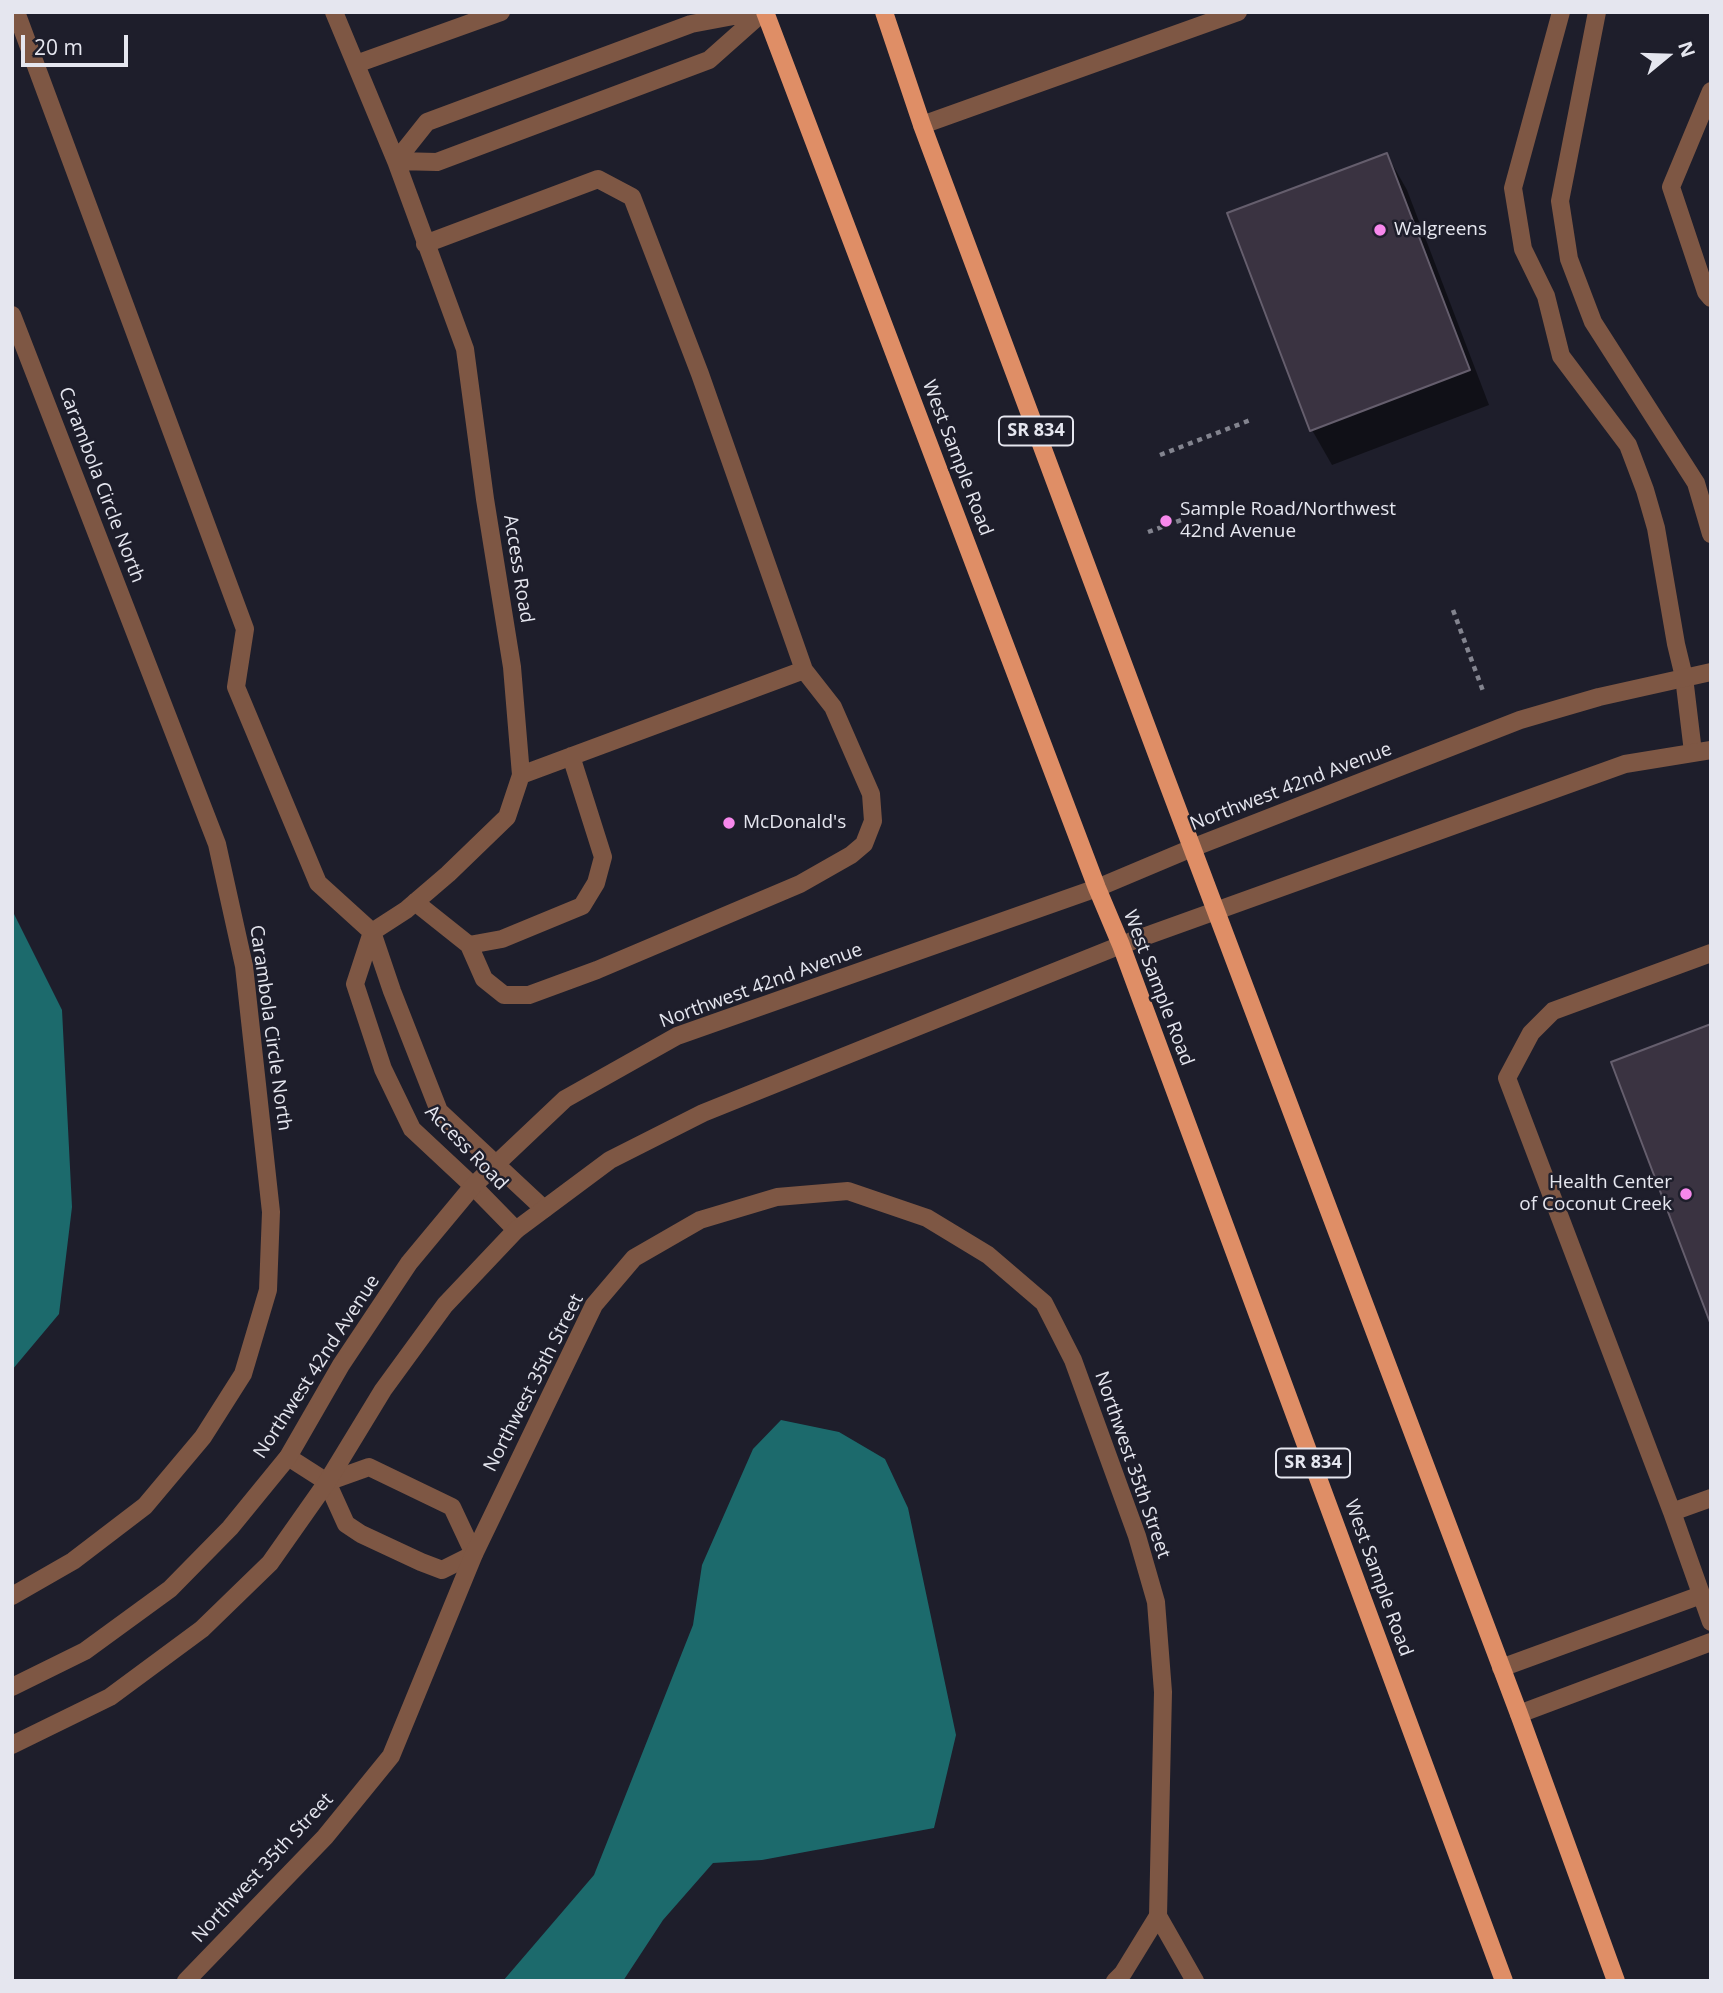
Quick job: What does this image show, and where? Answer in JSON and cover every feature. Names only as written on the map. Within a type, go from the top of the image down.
[{"type":"main road","name":"West Sample Road","points":[[764,12],[1121,945],[1504,1981]]},
{"type":"main road","name":"SR 834","points":[[884,12],[922,125],[1519,1714],[1616,1981]]},
{"type":"street","points":[[16,12],[245,629],[236,687],[318,883],[372,932]]},
{"type":"street","name":"Access Road","points":[[334,12],[396,161],[465,349],[485,499],[512,667],[521,775],[507,817],[448,874],[415,902],[372,932],[355,984],[383,1069],[412,1129],[516,1230]]},
{"type":"street","points":[[356,64],[501,12]]},
{"type":"street","points":[[396,161],[427,122],[691,24],[755,12]]},
{"type":"street","points":[[396,161],[437,162],[709,60],[764,12]]},
{"type":"street","points":[[922,125],[1238,12]]},
{"type":"street","points":[[12,1745],[110,1697],[202,1629],[270,1563],[327,1482],[383,1390],[445,1305],[516,1230],[610,1160],[703,1113],[1121,945],[1625,764],[1702,751],[1676,644],[1656,528],[1645,490],[1628,445],[1562,356],[1546,296],[1523,249],[1513,188],[1561,12]]},
{"type":"street","points":[[1597,12],[1560,201],[1569,259],[1593,322],[1696,483],[1711,534]]},
{"type":"street","points":[[1711,91],[1671,187],[1706,292],[1711,298]]},
{"type":"street","points":[[415,902],[469,946],[484,979],[504,995],[529,995],[597,970],[800,884],[851,855],[864,844],[873,821],[871,794],[833,707],[804,670],[700,374],[632,197],[598,179],[425,244]]},
{"type":"street","name":"Carambola Circle North","points":[[12,315],[217,844],[244,965],[271,1212],[268,1290],[243,1374],[203,1437],[145,1506],[73,1561],[12,1596]]},
{"type":"street","points":[[521,775],[804,670]]},
{"type":"street","name":"Northwest 42nd Avenue","points":[[12,1687],[85,1651],[170,1589],[230,1528],[288,1457],[341,1365],[409,1263],[473,1186],[565,1099],[677,1036],[1097,888],[1192,848],[1520,720],[1600,697],[1711,672]]},
{"type":"street","points":[[469,946],[502,939],[582,906],[596,883],[603,857],[571,756]]},
{"type":"street","name":"Access Road","points":[[372,932],[439,1111],[544,1209]]},
{"type":"street","points":[[1711,953],[1553,1011],[1531,1033],[1507,1078],[1672,1512],[1711,1622]]},
{"type":"street","name":"Northwest 35th Street","points":[[186,1981],[325,1837],[391,1756],[474,1554],[594,1305],[635,1258],[700,1220],[777,1197],[848,1191],[927,1218],[988,1255],[1044,1303],[1073,1360],[1137,1536],[1156,1602],[1163,1692],[1158,1916]]},
{"type":"street","points":[[288,1457],[327,1482],[346,1524],[361,1534],[421,1563],[442,1570],[474,1554],[452,1507],[369,1466],[327,1482]]},
{"type":"street","points":[[1672,1512],[1711,1498]]},
{"type":"street","points":[[1501,1668],[1701,1595]]},
{"type":"street","points":[[1519,1714],[1711,1642]]},
{"type":"street","points":[[1115,1981],[1123,1973],[1158,1916],[1195,1981]]},
{"type":"path","points":[[1160,455],[1253,419]]},
{"type":"path","points":[[1148,532],[1184,519]]},
{"type":"path","points":[[1454,610],[1483,691]]},
{"type":"shaded area","points":[[12,910],[62,1010],[72,1207],[59,1314],[12,1370]]},
{"type":"shaded area","points":[[781,1420],[839,1432],[885,1459],[908,1508],[956,1735],[934,1828],[762,1860],[713,1863],[663,1920],[623,1981],[503,1981],[594,1875],[693,1625],[702,1565],[753,1449]]},
{"type":"building","name":"Walgreens","points":[[1387,153],[1470,370],[1310,431],[1227,213]]},
{"type":"building","name":"Health Center of Coconut Creek","points":[[1711,1024],[1711,1325],[1611,1062]]},
{"type":"place","name":"Walgreens","points":[[1380,230]]},
{"type":"place","name":"Sample Road/Northwest 42nd Avenue","points":[[1166,521]]},
{"type":"place","name":"McDonald's","points":[[729,823]]},
{"type":"place","name":"Health Center of Coconut Creek","points":[[1686,1194]]}]
